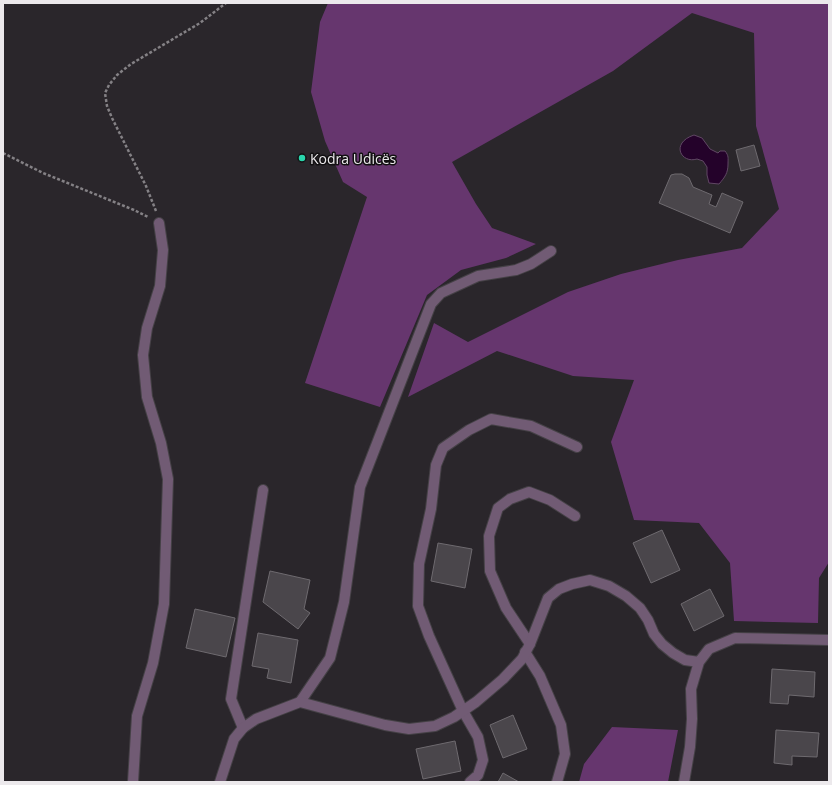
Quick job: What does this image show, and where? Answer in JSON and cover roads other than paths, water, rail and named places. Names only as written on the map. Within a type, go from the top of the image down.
[{"type":"street","points":[[133,782],[137,716],[153,663],[164,604],[168,479],[161,443],[146,397],[143,355],[147,328],[160,286],[163,250],[159,223]]},
{"type":"street","points":[[220,782],[234,739],[244,728],[256,719],[300,702],[330,658],[344,602],[360,486],[431,304],[441,293],[478,276],[516,270],[532,264],[551,251]]},
{"type":"street","points":[[470,782],[478,775],[483,760],[478,737],[464,711],[429,636],[418,606],[419,564],[431,509],[436,465],[443,448],[469,430],[491,420],[531,426],[577,447]]},
{"type":"street","points":[[244,728],[231,699],[263,490]]},
{"type":"street","points":[[557,782],[565,754],[561,725],[528,648],[506,608],[490,571],[489,536],[498,508],[510,499],[529,492],[550,500],[575,516]]},
{"type":"street","points":[[300,702],[378,723],[409,729],[435,726],[464,711],[503,679],[522,659],[528,648],[548,598],[559,589],[590,580],[609,586],[626,596],[640,608],[648,620],[654,634],[662,644],[685,660],[699,662]]},
{"type":"street","points":[[684,782],[690,747],[692,719],[691,689],[699,662],[709,649],[735,638],[829,640]]},
{"type":"place","name":"Kodra Udicës","points":[[302,158]]}]
